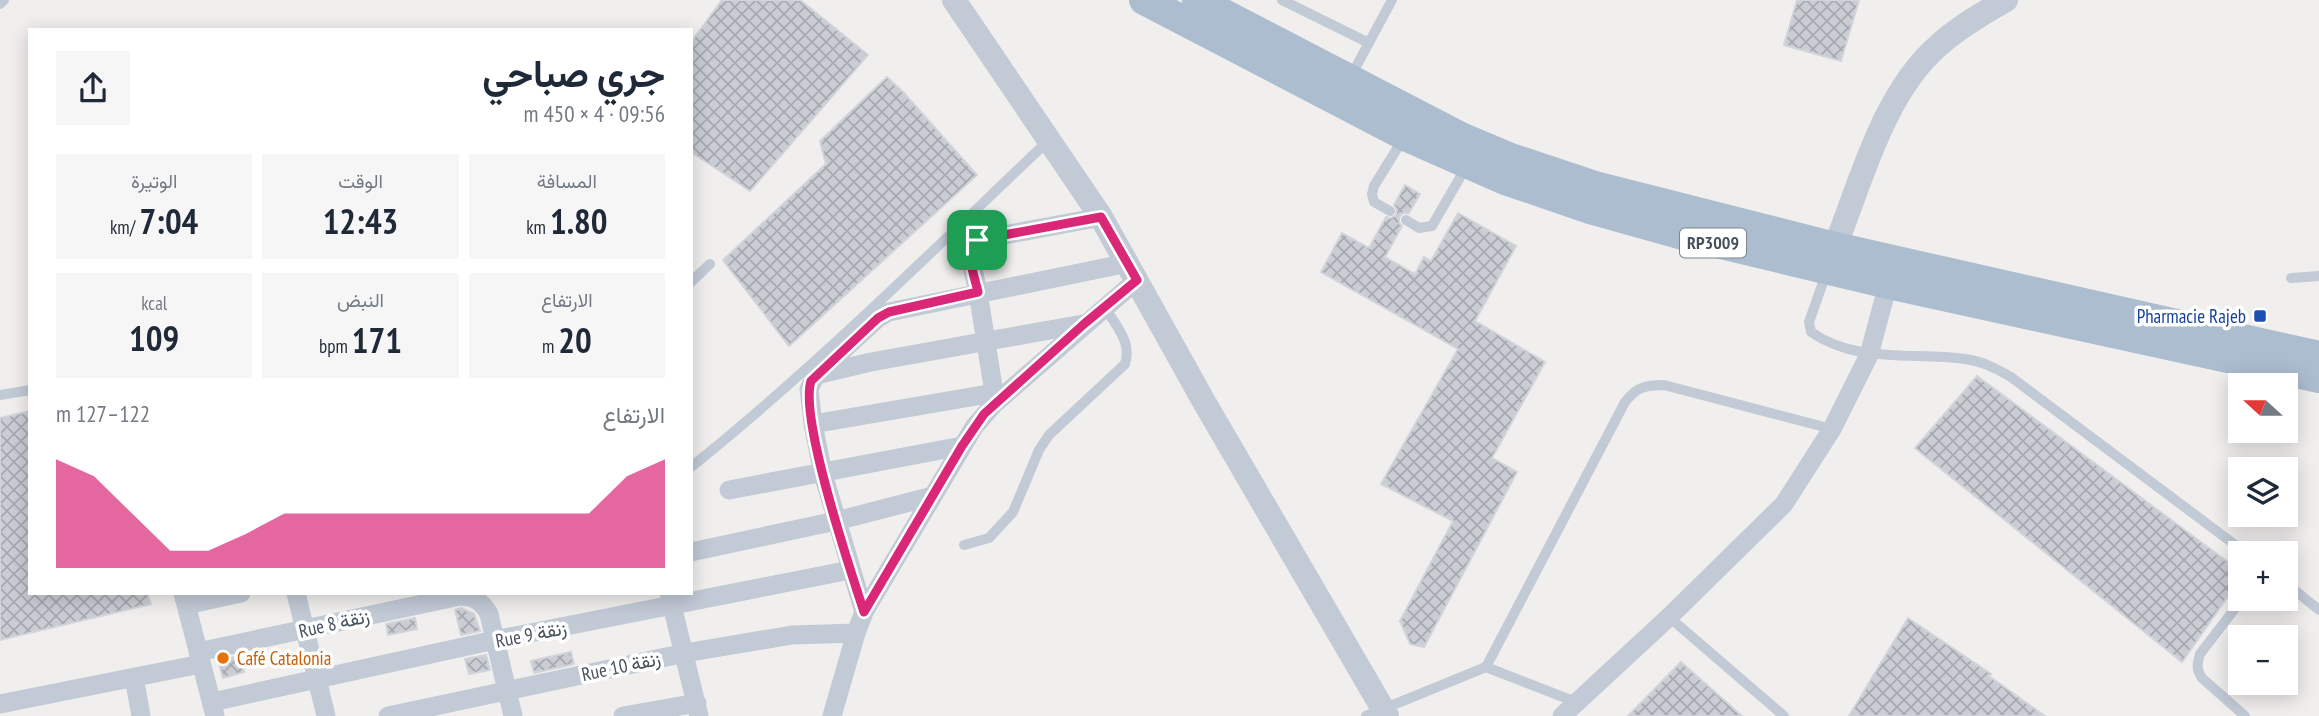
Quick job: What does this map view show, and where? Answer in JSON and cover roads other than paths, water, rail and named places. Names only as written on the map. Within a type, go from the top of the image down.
[{"type":"main road","name":"RP3009","points":[[1144,0],[1405,136],[1467,164],[1590,209],[1683,235],[1831,259],[2319,356]]},
{"type":"main road","name":"RP3009","points":[[1197,0],[1461,137],[1535,166],[1831,259],[1888,284],[2319,378]]},
{"type":"street","points":[[954,0],[1101,217],[1379,714]]},
{"type":"street","points":[[1831,259],[1884,124],[1909,78],[1938,46],[1976,17],[2006,0]]},
{"type":"street","points":[[994,399],[970,256],[971,248],[977,240],[1101,217]]},
{"type":"street","points":[[864,612],[823,474],[809,389],[816,375],[878,318],[889,312],[978,292],[1133,272]]},
{"type":"street","points":[[832,716],[864,612],[974,427],[994,399],[1104,307],[1133,272]]},
{"type":"street","points":[[1569,709],[1669,617],[1784,504],[1832,429],[1868,355],[1888,284]]},
{"type":"street","points":[[816,375],[870,362],[1084,324]]},
{"type":"street","points":[[813,424],[994,399]]},
{"type":"street","points":[[729,490],[962,446]]},
{"type":"street","points":[[693,552],[836,521],[933,496]]},
{"type":"street","name":"Rue 9 زنقة","points":[[213,709],[317,680],[670,600],[850,569]]},
{"type":"street","points":[[213,709],[185,599],[222,595]]},
{"type":"street","points":[[296,595],[326,716]]},
{"type":"street","name":"Rue 8 زنقة","points":[[0,704],[134,677],[305,630],[460,596],[470,596],[485,607],[495,640]]},
{"type":"street","points":[[623,716],[698,709],[670,600]]},
{"type":"street","name":"Rue 10 زنقة","points":[[388,716],[685,653],[792,635],[856,634]]},
{"type":"street","points":[[495,640],[513,716]]},
{"type":"street","points":[[134,677],[141,716]]},
{"type":"lane","points":[[0,4],[4,0]]},
{"type":"lane","points":[[1282,0],[1368,43]]},
{"type":"lane","points":[[1349,80],[1392,0]]},
{"type":"lane","points":[[1390,211],[1374,202],[1372,194],[1374,186],[1405,136]]},
{"type":"lane","points":[[693,465],[868,312],[1049,140]]},
{"type":"lane","points":[[1406,220],[1419,228],[1432,226],[1467,164]]},
{"type":"lane","points":[[1831,259],[1809,323],[1811,331],[1818,337],[1868,355],[1965,359],[1985,364],[2011,377],[2230,541]]},
{"type":"lane","points":[[693,280],[710,264]]},
{"type":"lane","points":[[2291,278],[2319,276]]},
{"type":"lane","points":[[964,545],[989,538],[1013,512],[1039,450],[1049,435],[1125,365],[1127,344],[1104,307]]},
{"type":"lane","points":[[1379,714],[1486,667],[1625,402],[1634,391],[1646,385],[1664,385],[1832,429]]},
{"type":"lane","points":[[0,395],[28,390]]},
{"type":"lane","points":[[2298,593],[2319,610]]},
{"type":"lane","points":[[2233,611],[2200,654],[2197,671],[2245,716]]},
{"type":"lane","points":[[1669,617],[1784,716]]},
{"type":"lane","points":[[1486,667],[1569,709]]},
{"type":"place","name":"Pharmacie Rajeb","points":[[2260,316]]},
{"type":"place","name":"Café Catalonia","points":[[223,658]]}]
